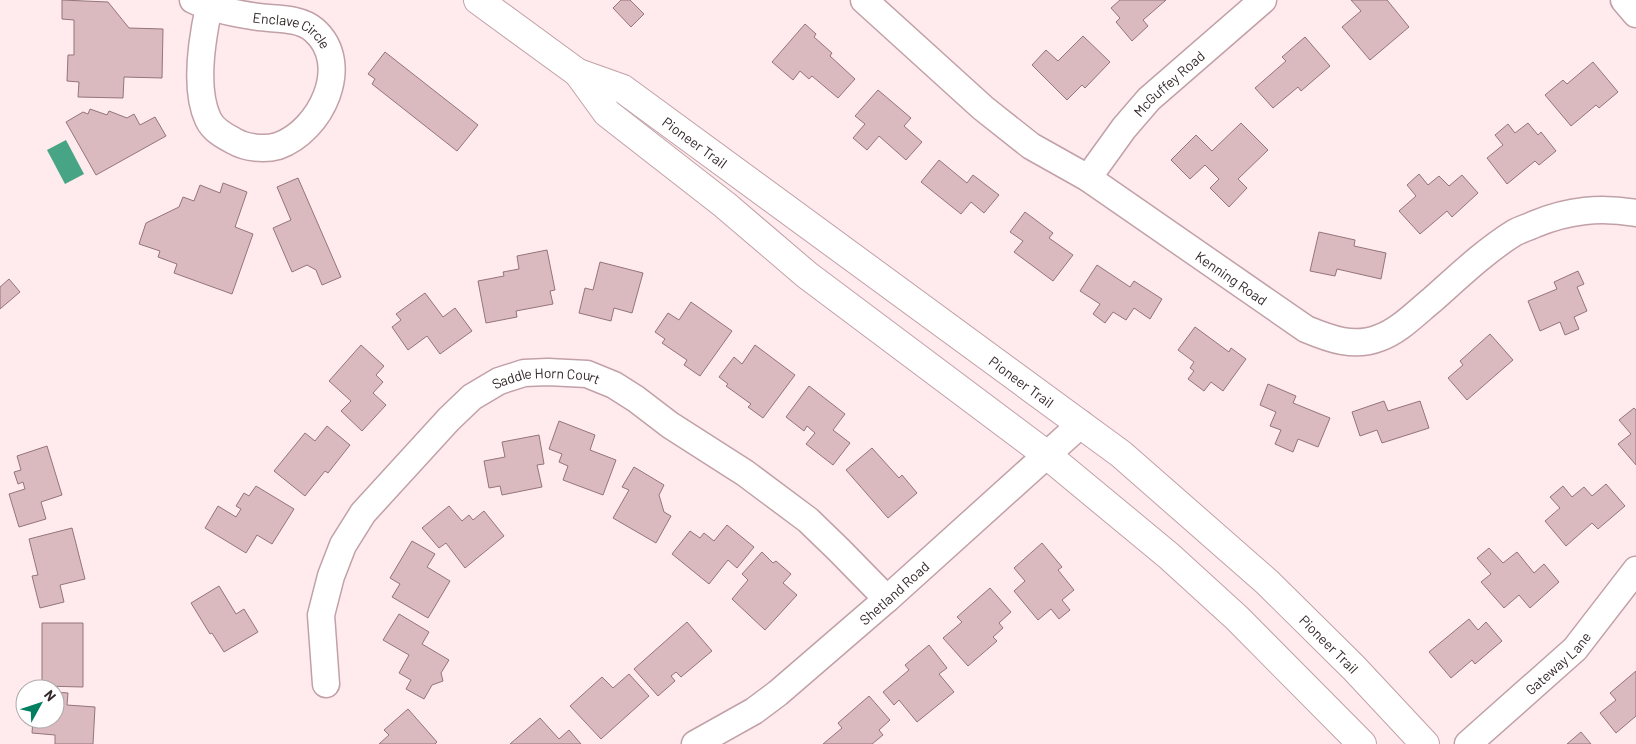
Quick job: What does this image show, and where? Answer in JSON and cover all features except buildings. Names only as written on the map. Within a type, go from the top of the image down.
[{"type":"main road","name":"Pioneer Trail","points":[[478,0],[578,73],[623,89],[1121,454],[1267,582],[1354,668],[1425,744]]},
{"type":"main road","name":"Pioneer Trail","points":[[578,73],[607,113],[725,205],[807,275],[1047,455],[1169,556],[1254,636],[1362,744]]},
{"type":"street","name":"Kenning Road","points":[[864,0],[983,108],[1031,146],[1088,178],[1306,329],[1329,339],[1355,343],[1380,338],[1402,325],[1488,252],[1516,232],[1546,220],[1578,211],[1612,209],[1636,212]]},
{"type":"street","name":"McGuffey Road","points":[[1088,178],[1124,128],[1149,99],[1263,0]]},
{"type":"street","points":[[1624,0],[1636,14]]},
{"type":"street","name":"Enclave Circle","points":[[201,4],[253,17],[297,21],[313,28],[323,40],[331,54],[333,71],[330,88],[313,119],[297,134],[278,146],[261,149],[239,144],[222,135],[209,121],[202,103],[201,77],[204,32],[201,4]]},
{"type":"street","name":"Saddle Horn Court","points":[[326,684],[321,615],[331,576],[343,545],[363,513],[449,419],[472,397],[499,381],[524,373],[587,374],[614,385],[670,425],[745,473],[808,520],[887,599]]},
{"type":"street","name":"Shetland Road","points":[[695,744],[754,712],[778,693],[887,599],[1081,424]]},
{"type":"street","name":"Gateway Lane","points":[[1468,744],[1575,649],[1636,570]]},
{"type":"shaded area","points":[[66,140],[84,174],[65,184],[47,150]]}]
